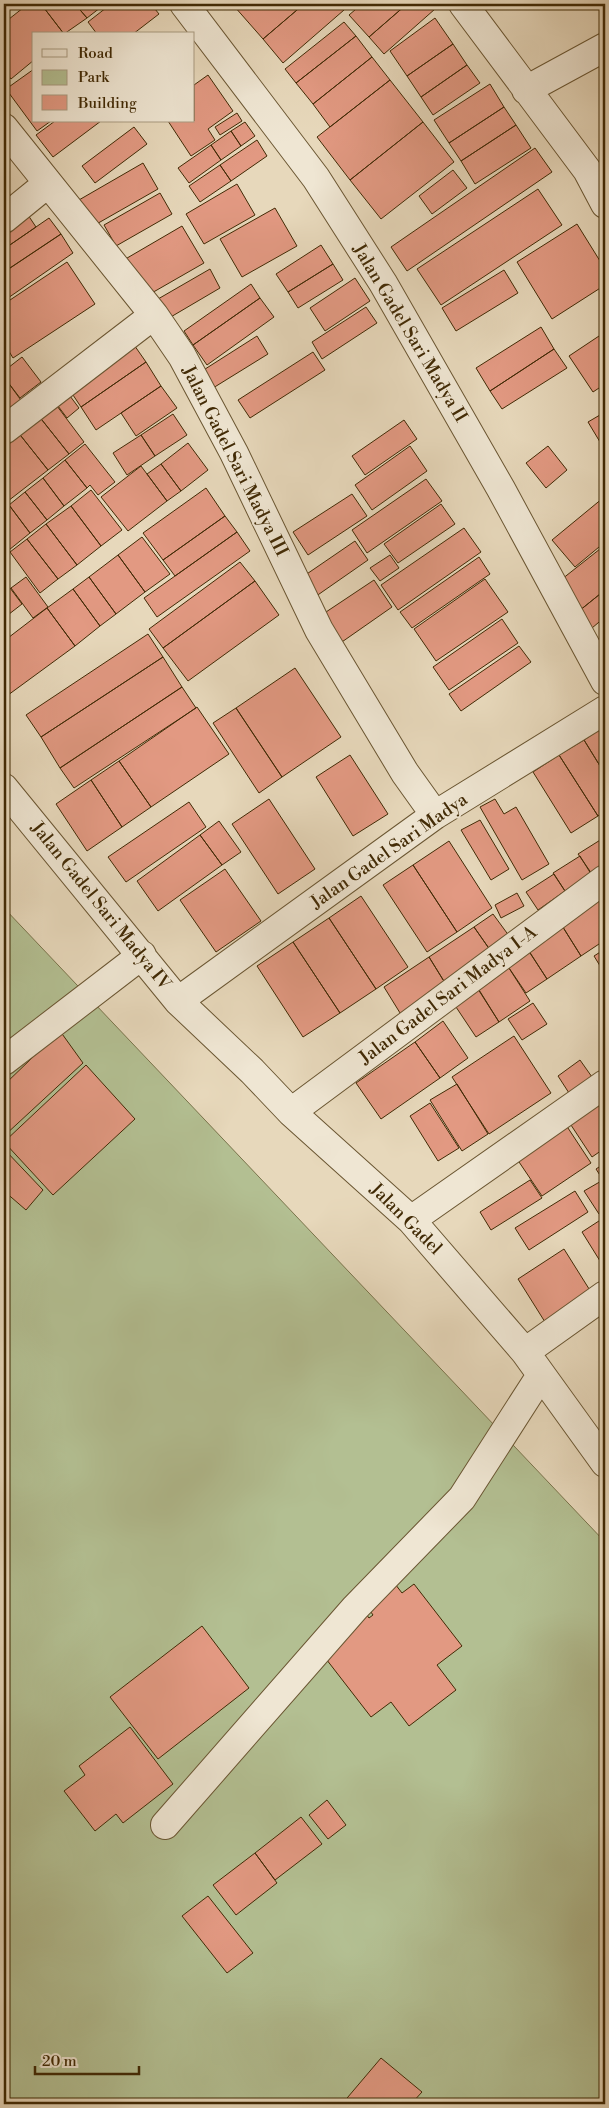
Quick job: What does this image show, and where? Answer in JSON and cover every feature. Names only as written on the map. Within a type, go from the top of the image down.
[{"type":"street","name":"Jalan Gadel Sari Madya II","points":[[184,4],[316,178],[383,283],[501,489],[605,681]]},
{"type":"street","points":[[463,4],[587,170],[605,204]]},
{"type":"street","points":[[526,90],[605,47]]},
{"type":"street","name":"Jalan Gadel Sari Madya III","points":[[4,128],[154,314],[182,356],[234,453],[319,630],[405,773],[435,815]]},
{"type":"street","points":[[4,219],[48,184]]},
{"type":"street","points":[[4,430],[154,314]]},
{"type":"street","name":"Jalan Gadel Sari Madya","points":[[178,1001],[435,815],[605,710]]},
{"type":"street","name":"Jalan Gadel Sari Madya IV","points":[[4,788],[178,1001]]},
{"type":"street","name":"Jalan Gadel Sari Madya I-A","points":[[291,1112],[605,879]]},
{"type":"street","points":[[4,1061],[142,955]]},
{"type":"street","name":"Jalan Gadel","points":[[178,1001],[252,1071],[291,1112],[411,1220],[525,1352],[605,1463]]},
{"type":"street","points":[[411,1220],[605,1084]]},
{"type":"street","points":[[525,1352],[605,1295]]},
{"type":"street","points":[[165,1825],[355,1608],[462,1498],[540,1375]]},
{"type":"green space","points":[[4,908],[605,1542],[605,2104],[4,2104]]},
{"type":"building","points":[[28,4],[41,4],[62,32],[32,32],[32,62],[11,79],[4,70],[4,23]]},
{"type":"building","points":[[41,4],[75,4],[87,18],[67,32],[62,32]]},
{"type":"building","points":[[75,4],[105,4],[87,18]]},
{"type":"building","points":[[111,4],[151,4],[159,14],[136,32],[96,32],[88,22]]},
{"type":"building","points":[[236,4],[304,4],[263,39],[234,6]]},
{"type":"building","points":[[304,4],[339,4],[344,10],[283,63],[263,39]]},
{"type":"building","points":[[362,4],[407,4],[369,37],[349,15]]},
{"type":"building","points":[[407,4],[430,4],[435,9],[384,54],[369,37]]},
{"type":"building","points":[[435,18],[453,44],[407,76],[390,51]]},
{"type":"building","points":[[344,22],[356,36],[296,83],[285,69]]},
{"type":"building","points":[[356,36],[372,57],[313,104],[296,83]]},
{"type":"building","points":[[453,44],[467,65],[421,97],[407,76]]},
{"type":"building","points":[[372,57],[390,80],[330,127],[313,104]]},
{"type":"building","points":[[467,65],[480,83],[433,115],[421,97]]},
{"type":"building","points":[[32,70],[32,122],[50,122],[37,131],[6,89]]},
{"type":"building","points":[[208,75],[233,111],[208,129],[215,140],[191,156],[169,122],[195,122],[195,84]]},
{"type":"building","points":[[390,80],[423,122],[350,180],[317,137]]},
{"type":"building","points":[[490,84],[504,107],[449,143],[434,120]]},
{"type":"building","points":[[504,107],[516,125],[461,161],[449,143]]},
{"type":"building","points":[[237,113],[242,121],[220,135],[215,127]]},
{"type":"building","points":[[54,122],[100,122],[53,157],[36,135]]},
{"type":"building","points":[[245,122],[255,136],[241,146],[231,131]]},
{"type":"building","points":[[423,122],[454,162],[381,219],[350,180]]},
{"type":"building","points":[[516,125],[531,148],[475,184],[461,161]]},
{"type":"building","points":[[134,127],[147,144],[95,183],[82,166]]},
{"type":"building","points":[[231,131],[241,146],[221,160],[211,145]]},
{"type":"building","points":[[257,140],[267,156],[231,181],[220,165]]},
{"type":"building","points":[[211,145],[221,160],[189,183],[178,168]]},
{"type":"building","points":[[535,148],[552,172],[407,271],[391,247]]},
{"type":"building","points":[[143,163],[158,189],[86,230],[72,204]]},
{"type":"building","points":[[220,165],[231,181],[200,202],[189,186]]},
{"type":"building","points":[[453,170],[467,188],[432,214],[419,196]]},
{"type":"building","points":[[237,184],[255,215],[204,244],[186,214]]},
{"type":"building","points":[[538,189],[562,225],[441,305],[417,269]]},
{"type":"building","points":[[160,193],[172,214],[116,246],[104,225]]},
{"type":"building","points":[[275,208],[297,246],[242,277],[220,239]]},
{"type":"building","points":[[26,212],[36,227],[4,249],[4,227]]},
{"type":"building","points":[[49,218],[61,234],[4,272],[4,249]]},
{"type":"building","points":[[577,224],[605,269],[605,285],[552,319],[517,262]]},
{"type":"building","points":[[182,226],[204,263],[143,298],[122,261]]},
{"type":"building","points":[[61,234],[73,253],[8,298],[4,291],[4,272]]},
{"type":"building","points":[[321,245],[333,264],[288,292],[276,274]]},
{"type":"building","points":[[67,262],[95,304],[13,358],[4,343],[4,304]]},
{"type":"building","points":[[333,264],[343,280],[298,308],[288,292]]},
{"type":"building","points":[[210,269],[220,288],[169,318],[158,299]]},
{"type":"building","points":[[504,270],[518,293],[456,331],[442,308]]},
{"type":"building","points":[[355,278],[370,301],[325,331],[310,308]]},
{"type":"building","points":[[251,284],[260,298],[193,345],[184,331]]},
{"type":"building","points":[[260,298],[274,317],[207,365],[193,345]]},
{"type":"building","points":[[366,307],[377,323],[322,359],[312,342]]},
{"type":"building","points":[[541,327],[554,349],[490,391],[476,368]]},
{"type":"building","points":[[605,332],[605,384],[593,392],[569,356]]},
{"type":"building","points":[[257,336],[268,354],[213,388],[202,371]]},
{"type":"building","points":[[132,342],[146,362],[81,407],[67,386]]},
{"type":"building","points":[[554,349],[567,368],[502,409],[490,391]]},
{"type":"building","points":[[313,352],[325,370],[250,418],[238,400]]},
{"type":"building","points":[[22,357],[41,382],[20,398],[4,377],[4,371]]},
{"type":"building","points":[[146,362],[161,386],[96,430],[81,407]]},
{"type":"building","points":[[4,377],[26,407],[10,419],[4,410]]},
{"type":"building","points":[[161,386],[177,408],[136,436],[121,413]]},
{"type":"building","points":[[64,388],[79,408],[67,418],[52,398]]},
{"type":"building","points":[[54,402],[84,442],[69,454],[38,415]]},
{"type":"building","points":[[605,412],[605,446],[603,447],[588,422]]},
{"type":"building","points":[[173,414],[187,435],[155,456],[141,435]]},
{"type":"building","points":[[38,415],[69,454],[48,470],[17,431]]},
{"type":"building","points":[[404,420],[417,439],[365,475],[352,456]]},
{"type":"building","points":[[17,431],[48,470],[8,501],[4,495],[4,441]]},
{"type":"building","points":[[141,435],[155,456],[127,475],[113,453]]},
{"type":"building","points":[[188,443],[208,470],[181,491],[161,464]]},
{"type":"building","points":[[85,444],[115,482],[98,495],[90,485],[87,488],[65,460]]},
{"type":"building","points":[[410,446],[427,471],[372,510],[355,485]]},
{"type":"building","points":[[548,446],[567,470],[546,488],[526,463]]},
{"type":"building","points":[[65,460],[87,488],[64,506],[43,478]]},
{"type":"building","points":[[161,464],[181,491],[167,501],[147,474]]},
{"type":"building","points":[[141,466],[167,501],[128,531],[101,497]]},
{"type":"building","points":[[43,478],[64,506],[47,520],[25,492]]},
{"type":"building","points":[[426,479],[442,501],[367,553],[352,530]]},
{"type":"building","points":[[206,488],[225,516],[163,560],[143,533]]},
{"type":"building","points":[[91,490],[122,530],[101,546],[71,506]]},
{"type":"building","points":[[25,492],[47,520],[30,533],[9,505]]},
{"type":"building","points":[[352,494],[367,516],[308,555],[293,532]]},
{"type":"building","points":[[603,498],[605,542],[575,567],[552,540]]},
{"type":"building","points":[[441,504],[455,524],[398,563],[384,544]]},
{"type":"building","points":[[9,505],[30,533],[4,554],[4,509]]},
{"type":"building","points":[[71,506],[101,546],[77,565],[46,524]]},
{"type":"building","points":[[225,516],[237,532],[175,576],[163,560]]},
{"type":"building","points":[[46,524],[77,565],[58,579],[27,539]]},
{"type":"building","points":[[464,528],[481,552],[398,610],[381,585]]},
{"type":"building","points":[[237,532],[250,551],[157,617],[144,598]]},
{"type":"building","points":[[142,537],[170,574],[145,592],[118,555]]},
{"type":"building","points":[[27,539],[58,579],[40,593],[10,552]]},
{"type":"building","points":[[355,541],[368,560],[312,599],[298,580]]},
{"type":"building","points":[[605,545],[605,590],[579,611],[557,583]]},
{"type":"building","points":[[118,555],[145,592],[116,614],[89,577]]},
{"type":"building","points":[[390,555],[399,568],[380,581],[370,568]]},
{"type":"building","points":[[479,557],[490,574],[412,628],[400,612]]},
{"type":"building","points":[[240,562],[255,581],[163,648],[149,629]]},
{"type":"building","points":[[26,577],[48,607],[33,618],[11,588]]},
{"type":"building","points":[[89,577],[116,614],[100,626],[73,589]]},
{"type":"building","points":[[485,579],[508,612],[436,661],[414,629]]},
{"type":"building","points":[[4,580],[22,604],[4,618]]},
{"type":"building","points":[[374,580],[392,607],[339,644],[320,616]]},
{"type":"building","points":[[255,581],[279,615],[188,681],[163,648]]},
{"type":"building","points":[[73,589],[100,626],[75,646],[47,608]]},
{"type":"building","points":[[605,590],[605,617],[592,628],[579,611]]},
{"type":"building","points":[[47,608],[75,646],[4,698],[4,641]]},
{"type":"building","points":[[502,619],[518,643],[449,690],[433,667]]},
{"type":"building","points":[[148,634],[163,657],[41,737],[26,715]]},
{"type":"building","points":[[519,646],[531,662],[461,711],[449,694]]},
{"type":"building","points":[[163,657],[182,687],[60,768],[41,737]]},
{"type":"building","points":[[295,668],[341,737],[282,777],[236,708]]},
{"type":"building","points":[[182,687],[196,708],[74,788],[60,768]]},
{"type":"building","points":[[197,707],[229,754],[151,807],[119,761]]},
{"type":"building","points":[[236,708],[282,777],[259,793],[213,723]]},
{"type":"building","points":[[605,726],[605,774],[584,740]]},
{"type":"building","points":[[584,740],[605,774],[605,811],[598,816],[559,755]]},
{"type":"building","points":[[350,755],[388,814],[353,836],[316,777]]},
{"type":"building","points":[[559,755],[598,816],[571,833],[533,772]]},
{"type":"building","points":[[119,761],[151,807],[122,827],[91,780]]},
{"type":"building","points":[[91,780],[122,827],[87,851],[56,804]]},
{"type":"building","points":[[269,799],[315,869],[278,894],[232,824]]},
{"type":"building","points":[[495,799],[504,814],[516,807],[549,864],[522,880],[480,807]]},
{"type":"building","points":[[189,802],[206,827],[126,882],[108,857]]},
{"type":"building","points":[[480,820],[509,869],[491,880],[461,830]]},
{"type":"building","points":[[219,821],[241,852],[222,865],[200,835]]},
{"type":"building","points":[[200,835],[222,865],[158,911],[137,881]]},
{"type":"building","points":[[605,837],[605,865],[592,874],[578,854]]},
{"type":"building","points":[[449,841],[492,908],[457,932],[413,865]]},
{"type":"building","points":[[580,856],[591,874],[565,891],[553,873]]},
{"type":"building","points":[[413,865],[457,932],[427,952],[383,885]]},
{"type":"building","points":[[225,869],[261,921],[216,952],[180,900]]},
{"type":"building","points":[[554,874],[565,891],[538,910],[526,892]]},
{"type":"building","points":[[517,893],[524,906],[501,918],[495,905]]},
{"type":"building","points":[[605,895],[605,940],[581,956],[559,921]]},
{"type":"building","points":[[361,896],[408,967],[376,989],[329,918]]},
{"type":"building","points":[[493,914],[515,944],[495,957],[474,927]]},
{"type":"building","points":[[329,918],[376,989],[340,1013],[293,942]]},
{"type":"building","points":[[561,924],[581,956],[547,979],[526,947]]},
{"type":"building","points":[[474,927],[495,957],[450,991],[429,957]]},
{"type":"building","points":[[293,942],[340,1013],[303,1037],[257,966]]},
{"type":"building","points":[[605,949],[605,974],[594,956]]},
{"type":"building","points":[[529,951],[547,979],[526,993],[507,965]]},
{"type":"building","points":[[429,957],[450,991],[405,1021],[384,987]]},
{"type":"building","points":[[507,965],[530,1001],[499,1022],[476,986]]},
{"type":"building","points":[[476,985],[499,1022],[476,1037],[452,1001]]},
{"type":"building","points":[[533,1003],[547,1024],[522,1040],[508,1019]]},
{"type":"building","points":[[443,1021],[468,1058],[440,1078],[415,1042]]},
{"type":"building","points":[[60,1031],[83,1063],[4,1136],[4,1085]]},
{"type":"building","points":[[514,1036],[551,1093],[489,1134],[452,1077]]},
{"type":"building","points":[[415,1042],[440,1078],[381,1119],[356,1083]]},
{"type":"building","points":[[580,1060],[592,1077],[569,1093],[558,1076]]},
{"type":"building","points":[[86,1065],[135,1119],[53,1195],[4,1142]]},
{"type":"building","points":[[457,1084],[488,1134],[462,1151],[430,1100]]},
{"type":"building","points":[[605,1098],[605,1148],[592,1157],[569,1122]]},
{"type":"building","points":[[430,1103],[459,1148],[438,1161],[410,1116]]},
{"type":"building","points":[[566,1125],[591,1163],[542,1196],[517,1159]]},
{"type":"building","points":[[4,1149],[43,1190],[26,1210],[4,1191]]},
{"type":"building","points":[[605,1163],[605,1210],[599,1214],[584,1191],[603,1180],[596,1169]]},
{"type":"building","points":[[530,1180],[542,1198],[491,1230],[480,1212]]},
{"type":"building","points":[[575,1191],[588,1212],[529,1250],[515,1228]]},
{"type":"building","points":[[605,1217],[605,1269],[582,1232]]},
{"type":"building","points":[[564,1249],[591,1292],[545,1322],[518,1279]]},
{"type":"building","points":[[392,1580],[402,1593],[414,1584],[462,1646],[437,1665],[456,1690],[409,1726],[391,1702],[371,1717],[323,1655],[366,1614],[369,1618],[373,1615],[364,1602]]},
{"type":"building","points":[[202,1626],[249,1688],[158,1759],[110,1697]]},
{"type":"building","points":[[130,1727],[173,1784],[123,1823],[116,1814],[95,1831],[64,1791],[85,1775],[79,1766]]},
{"type":"building","points":[[327,1800],[346,1825],[328,1839],[309,1815]]},
{"type":"building","points":[[301,1817],[322,1844],[275,1880],[255,1853]]},
{"type":"building","points":[[255,1853],[277,1883],[236,1915],[213,1885]]},
{"type":"building","points":[[208,1896],[253,1953],[227,1973],[182,1916]]},
{"type":"building","points":[[381,2058],[422,2092],[411,2104],[342,2104]]}]
